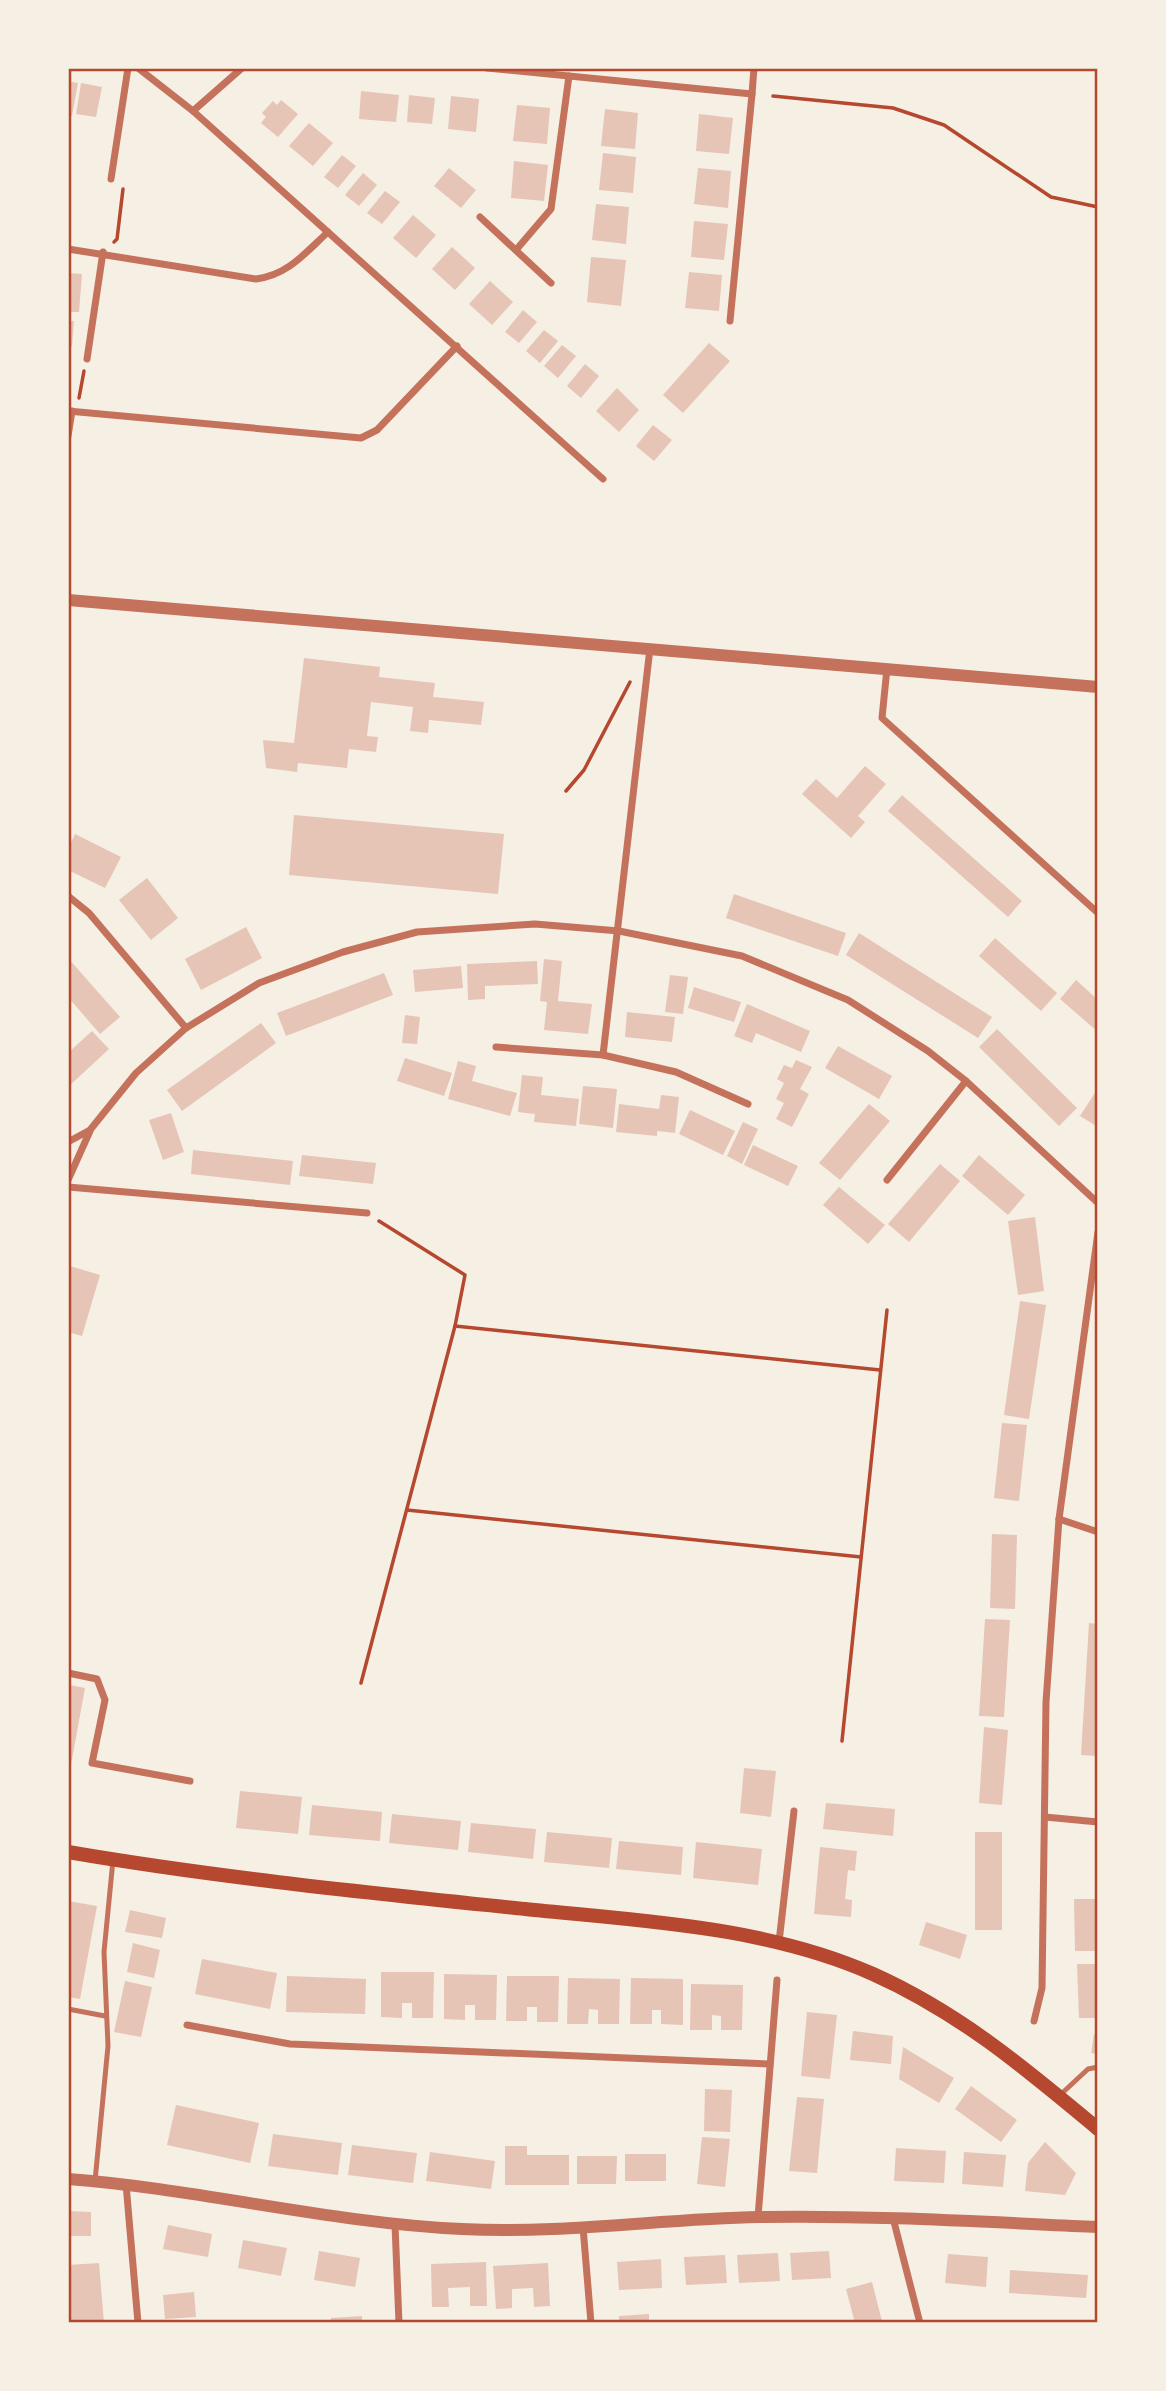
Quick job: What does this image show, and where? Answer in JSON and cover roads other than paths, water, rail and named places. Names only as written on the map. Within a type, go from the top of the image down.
[{"type":"main road","points":[[68,1852],[220,1877],[666,1923],[779,1942],[872,1973],[966,2023],[1098,2129]]},
{"type":"street","points":[[111,179],[128,68]]},
{"type":"street","points":[[138,68],[194,111],[603,478]]},
{"type":"street","points":[[194,111],[242,68]]},
{"type":"street","points":[[487,68],[752,94]]},
{"type":"street","points":[[730,321],[754,68]]},
{"type":"street","points":[[516,250],[551,209],[569,76]]},
{"type":"street","points":[[480,217],[551,283]]},
{"type":"street","points":[[68,249],[103,252],[256,278],[272,277],[287,270],[328,232]]},
{"type":"street","points":[[87,359],[103,252]]},
{"type":"street","points":[[68,436],[70,411],[361,439],[377,430],[457,346]]},
{"type":"street","points":[[68,600],[1098,687]]},
{"type":"street","points":[[603,1055],[650,648]]},
{"type":"street","points":[[887,668],[882,718],[1098,913]]},
{"type":"street","points":[[68,896],[89,913],[186,1028]]},
{"type":"street","points":[[68,1180],[90,1130],[136,1073],[186,1028],[259,983],[343,952],[417,932],[535,924],[619,931],[742,957],[848,999],[928,1051],[966,1082],[1098,1203]]},
{"type":"street","points":[[496,1047],[603,1055],[676,1072],[748,1104]]},
{"type":"street","points":[[887,1180],[966,1082]]},
{"type":"street","points":[[68,1142],[90,1130]]},
{"type":"street","points":[[68,1187],[367,1213]]},
{"type":"street","points":[[1034,2021],[1041,1988],[1046,1702],[1059,1519],[1098,1232]]},
{"type":"street","points":[[1059,1519],[1098,1532]]},
{"type":"street","points":[[68,1673],[97,1679],[105,1700],[92,1762],[190,1781]]},
{"type":"street","points":[[779,1942],[794,1811]]},
{"type":"street","points":[[1045,1817],[1098,1822]]},
{"type":"street","points":[[758,2217],[777,1980]]},
{"type":"street","points":[[187,2025],[290,2044],[770,2064]]},
{"type":"street","points":[[68,2179],[126,2183],[395,2225],[466,2229],[758,2217],[893,2218],[1098,2227]]},
{"type":"street","points":[[126,2183],[138,2323]]},
{"type":"street","points":[[893,2218],[920,2323]]},
{"type":"street","points":[[395,2225],[399,2323]]},
{"type":"street","points":[[583,2226],[591,2323]]},
{"type":"lane","points":[[95,2180],[107,2046],[104,1952],[113,1860]]},
{"type":"lane","points":[[68,2009],[105,2016]]},
{"type":"lane","points":[[1059,2096],[1088,2069],[1098,2067]]}]
